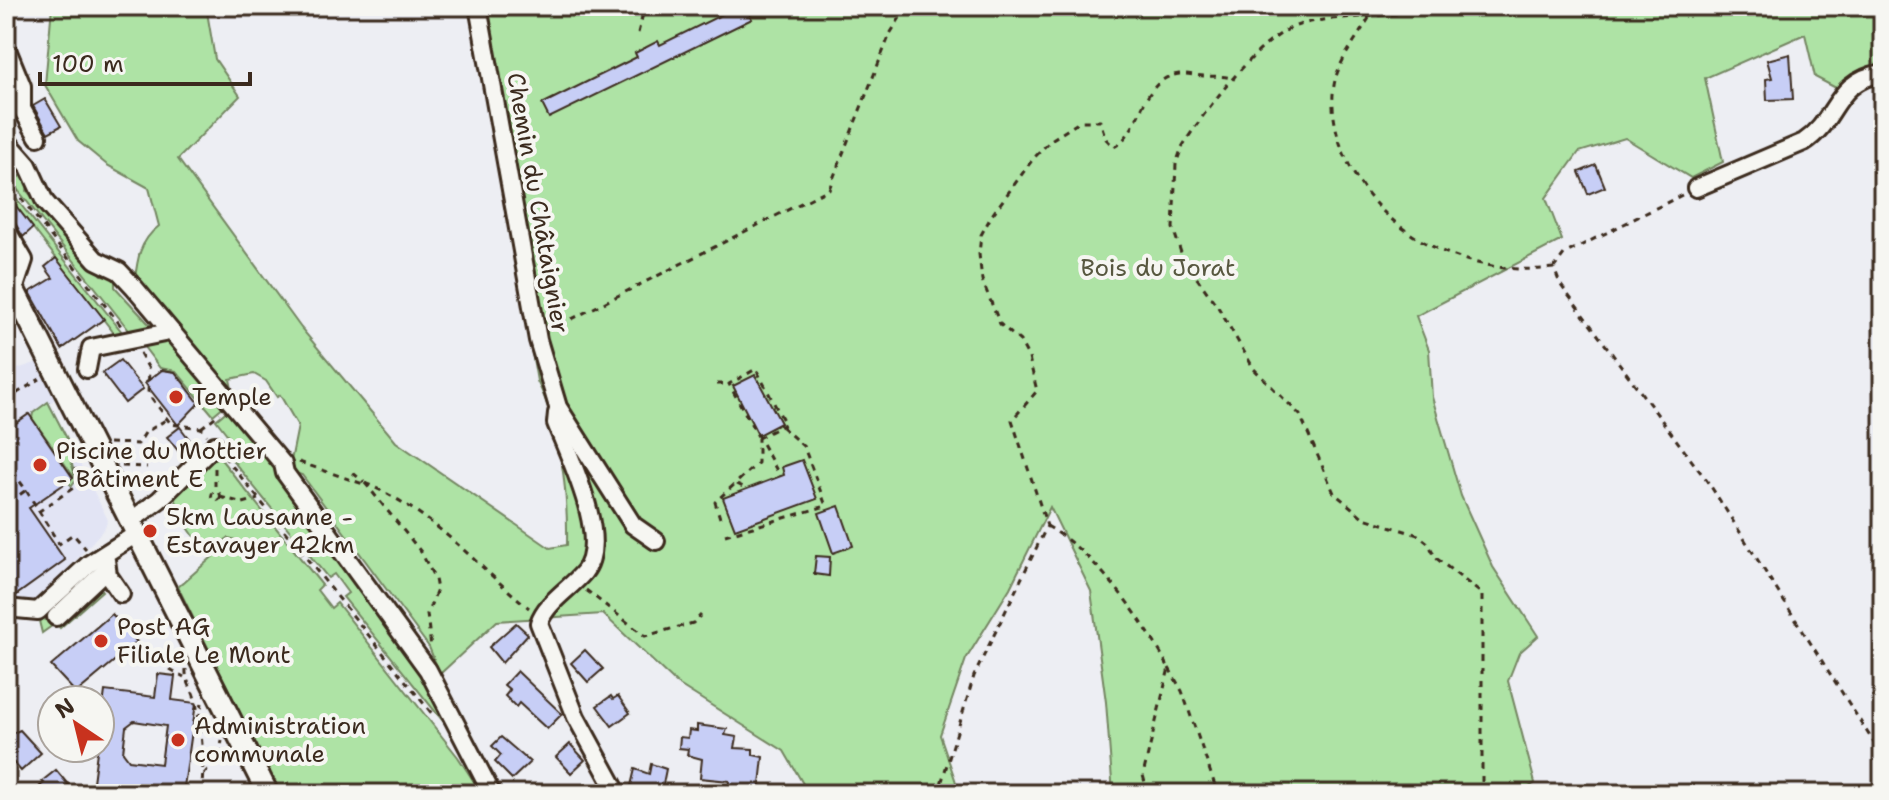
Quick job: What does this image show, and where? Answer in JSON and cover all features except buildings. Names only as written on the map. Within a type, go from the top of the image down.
[{"type":"main road","points":[[10,282],[268,794]]},
{"type":"street","name":"Chemin du Châtaignier","points":[[478,6],[534,320],[558,407],[633,525],[656,541]]},
{"type":"street","points":[[6,47],[22,86],[22,109],[38,137]]},
{"type":"street","points":[[1696,188],[1804,142],[1815,135],[1845,90],[1883,73]]},
{"type":"street","points":[[6,140],[28,165],[45,202],[96,260],[119,271],[134,287],[280,461],[285,473],[428,670],[492,794]]},
{"type":"street","points":[[6,229],[24,260],[10,282]]},
{"type":"street","points":[[87,369],[91,348],[169,332]]},
{"type":"street","name":"Chemin du Châtaignier","points":[[540,620],[591,561],[594,536],[585,499],[556,423],[558,407]]},
{"type":"street","points":[[56,617],[159,500],[219,449]]},
{"type":"street","points":[[106,562],[121,594]]},
{"type":"street","points":[[6,608],[38,611],[89,564],[106,562]]},
{"type":"street","points":[[540,620],[576,717],[618,794]]},
{"type":"path","points":[[638,33],[645,6]]},
{"type":"path","points":[[534,320],[562,324],[829,189],[890,34],[907,6]]},
{"type":"path","points":[[1432,6],[1402,16],[1299,24],[1268,43],[1191,132],[1178,155],[1172,204],[1177,245],[1245,356],[1265,382],[1300,415],[1326,481],[1350,509],[1383,525],[1418,535],[1428,543],[1436,558],[1482,594],[1482,794]]},
{"type":"path","points":[[1369,18],[1337,72],[1333,120],[1348,166],[1391,223],[1452,256],[1519,272],[1554,268],[1564,254],[1696,188]]},
{"type":"path","points":[[1218,794],[1182,691],[1153,639],[1068,538],[1047,526],[1012,420],[1037,391],[1029,358],[1020,341],[1000,324],[982,280],[981,235],[1033,159],[1051,140],[1081,121],[1100,121],[1106,139],[1114,147],[1122,142],[1141,105],[1164,80],[1179,74],[1221,75],[1235,79]]},
{"type":"path","points":[[6,179],[130,339],[149,369],[148,393],[167,419],[171,424],[201,428],[435,718]]},
{"type":"path","points":[[1554,268],[1560,284],[1710,485],[1883,757]]},
{"type":"path","points":[[717,384],[729,384],[756,369],[785,424],[755,442],[758,463],[715,502],[720,518]]},
{"type":"path","points":[[6,400],[44,378]]},
{"type":"path","points":[[729,384],[780,476]]},
{"type":"path","points":[[201,428],[214,417]]},
{"type":"path","points":[[106,443],[138,444],[145,433],[167,419]]},
{"type":"path","points":[[725,535],[826,506],[804,447],[781,426]]},
{"type":"path","points":[[219,449],[212,498],[243,503],[258,499]]},
{"type":"path","points":[[79,484],[73,460],[85,451]]},
{"type":"path","points":[[292,461],[314,465],[353,483],[365,483],[403,500],[444,529],[540,620]]},
{"type":"path","points":[[6,462],[59,544],[73,534],[88,552]]},
{"type":"path","points":[[118,466],[147,467]]},
{"type":"path","points":[[353,473],[365,483],[421,552],[435,579],[437,590],[427,614],[432,656],[428,670]]},
{"type":"path","points":[[38,512],[86,480]]},
{"type":"path","points":[[737,484],[745,488]]},
{"type":"path","points":[[6,505],[26,490]]},
{"type":"path","points":[[215,491],[220,497]]},
{"type":"path","points":[[938,794],[974,676],[1047,526]]},
{"type":"path","points":[[575,581],[645,636],[693,623],[701,615]]},
{"type":"path","points":[[170,669],[185,678],[195,697],[204,774],[201,794]]},
{"type":"path","points":[[185,678],[186,669]]},
{"type":"path","points":[[1148,794],[1143,775],[1168,670]]},
{"type":"path","points":[[198,723],[202,700]]},
{"type":"path","points":[[204,774],[220,756],[222,740]]},
{"type":"shaded area","points":[[38,362],[56,398],[50,403],[108,520],[104,529],[37,603],[12,604],[6,599],[6,368],[11,371]]},
{"type":"green space","name":"Bois du Jorat","points":[[52,6],[206,6],[215,59],[240,96],[178,159],[301,328],[396,442],[550,548],[567,545],[561,461],[552,419],[537,381],[471,6],[1883,6],[1883,68],[1864,72],[1836,88],[1815,77],[1805,34],[1705,78],[1723,162],[1691,178],[1625,138],[1579,152],[1546,198],[1562,240],[1416,316],[1429,350],[1432,397],[1461,496],[1493,567],[1538,636],[1519,653],[1508,681],[1535,783],[1519,794],[1113,794],[1106,702],[1091,591],[1050,507],[1010,588],[966,659],[940,735],[960,794],[819,794],[806,789],[784,751],[676,683],[603,614],[497,621],[440,674],[429,647],[302,475],[289,471],[298,426],[280,395],[277,397],[266,381],[254,374],[230,379],[232,389],[211,382],[134,287],[143,246],[159,226],[149,188],[107,165],[78,141],[45,85]]},
{"type":"green space","points":[[6,164],[20,177],[24,172],[29,178],[27,191],[102,275],[115,277],[115,287],[153,325],[153,316],[159,329],[132,334],[6,175]]},
{"type":"green space","points":[[6,186],[122,335],[117,337],[16,206],[6,203]]},
{"type":"green space","points":[[169,339],[225,405],[213,415],[176,371],[160,368],[141,343]]},
{"type":"green space","points":[[48,402],[75,454],[71,461],[76,480],[72,486],[68,482],[74,477],[32,418],[33,413]]},
{"type":"green space","points":[[229,409],[387,620],[438,702],[446,725],[343,597],[348,593],[334,574],[328,578],[221,446],[230,438],[216,420]]},
{"type":"green space","points":[[215,452],[322,585],[317,590],[331,608],[337,603],[458,757],[482,794],[280,794],[178,587],[233,539],[228,538],[206,554],[185,523],[173,493]]},
{"type":"green space","points":[[87,575],[102,591],[60,628],[56,623],[42,633],[39,621]]},
{"type":"place","name":"Temple","points":[[176,397]]},
{"type":"place","name":"Piscine du Mottier - Bâtiment E","points":[[40,465]]},
{"type":"place","name":"5km Lausanne - Estavayer 42km","points":[[150,531]]},
{"type":"place","name":"Post AG Filiale Le Mont","points":[[101,641]]},
{"type":"place","name":"Administration communale","points":[[178,740]]}]
